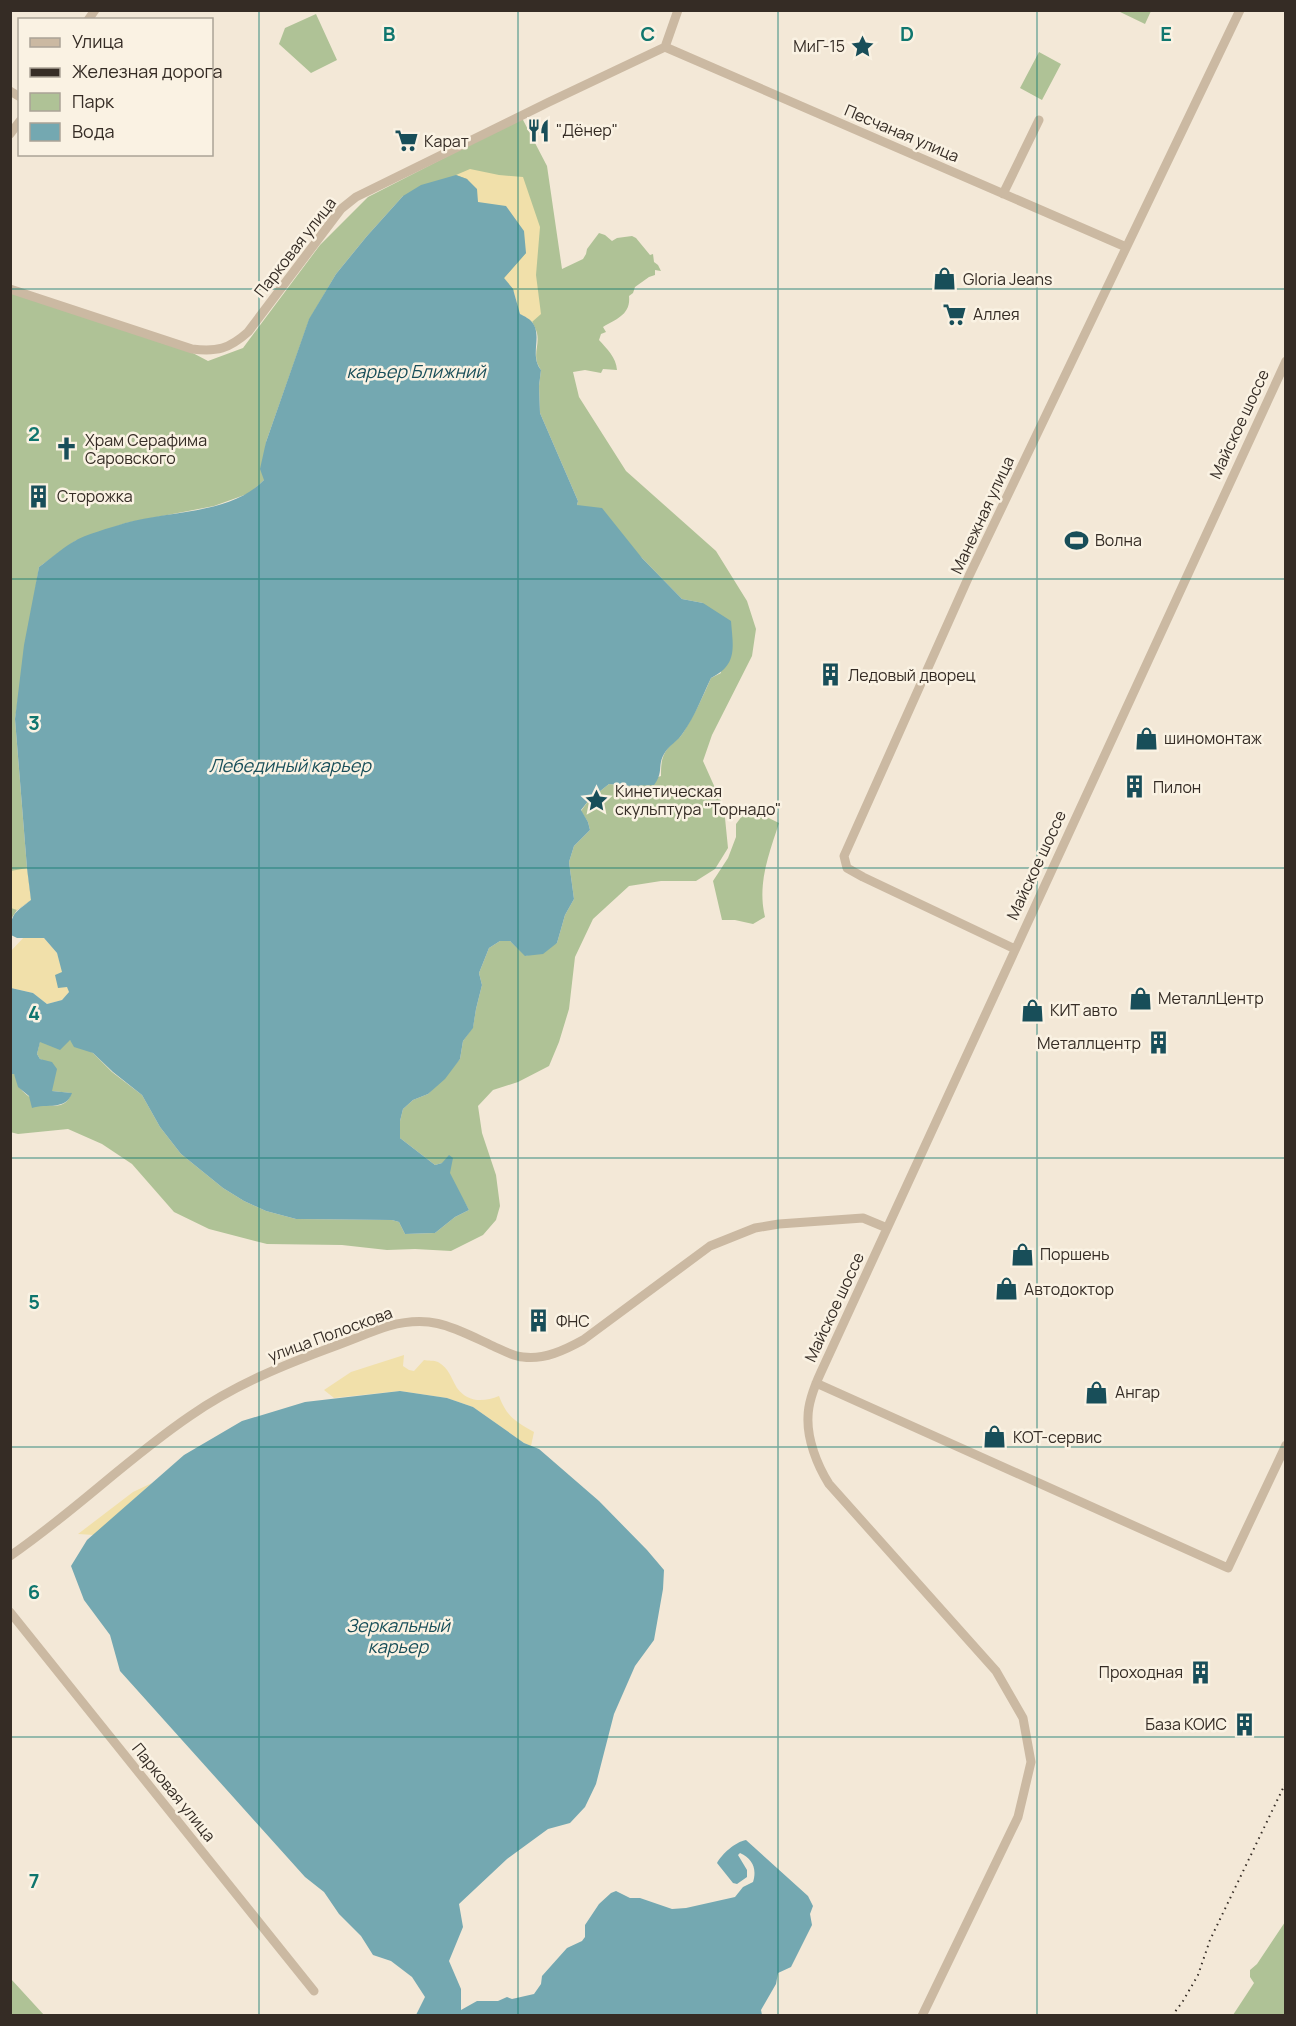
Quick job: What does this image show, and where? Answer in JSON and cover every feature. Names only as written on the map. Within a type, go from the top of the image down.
[{"type":"street","points":[[665,47],[678,10]]},
{"type":"street","name":"Манежная улица","points":[[1015,949],[846,868],[844,856],[964,587],[1240,10]]},
{"type":"street","name":"Песчаная улица","points":[[665,47],[1126,247]]},
{"type":"street","name":"Парковая улица","points":[[10,289],[192,349],[220,350],[236,343],[248,332],[341,209],[356,197],[665,47]]},
{"type":"street","points":[[1003,194],[1039,120]]},
{"type":"street","name":"Майское шоссе","points":[[922,2016],[1018,1817],[1031,1762],[1023,1718],[996,1671],[850,1510],[819,1468],[813,1453],[808,1417],[816,1383],[1286,361]]},
{"type":"street","name":"улица Полоскова","points":[[10,1556],[189,1417],[229,1391],[293,1361],[389,1326],[419,1320],[456,1329],[524,1358],[549,1355],[583,1340],[710,1246],[755,1228],[855,1218],[863,1218],[887,1228]]},
{"type":"street","name":"Майское шоссе","points":[[816,1383],[1228,1568],[1286,1445]]},
{"type":"street","name":"Парковая улица","points":[[10,1612],[314,1991]]},
{"type":"green space","points":[[1118,11],[1151,11],[1145,24]]},
{"type":"green space","points":[[316,14],[337,60],[311,73],[279,44],[285,28]]},
{"type":"green space","points":[[1039,52],[1061,64],[1042,100],[1020,88]]},
{"type":"green space","points":[[522,118],[547,166],[562,269],[583,259],[587,249],[599,233],[612,241],[632,236],[636,238],[650,255],[653,254],[654,262],[661,271],[655,270],[655,275],[635,287],[629,296],[628,308],[625,312],[603,327],[606,332],[601,334],[599,340],[613,357],[617,370],[603,369],[601,373],[585,370],[573,372],[579,397],[626,471],[716,551],[747,601],[756,629],[752,656],[712,735],[703,761],[724,808],[728,848],[715,869],[696,881],[661,881],[629,886],[593,919],[575,957],[569,1009],[549,1066],[518,1082],[493,1090],[478,1106],[482,1133],[496,1175],[500,1206],[496,1220],[483,1235],[451,1251],[387,1250],[342,1245],[267,1244],[209,1229],[174,1212],[132,1164],[102,1144],[68,1129],[18,1134],[10,1132],[11,1074],[14,1074],[20,1088],[31,1098],[47,1105],[62,1104],[68,1100],[71,1093],[52,1091],[47,1062],[40,1059],[37,1054],[40,1041],[70,1040],[93,1053],[112,1072],[142,1095],[160,1127],[181,1154],[223,1188],[266,1211],[296,1219],[392,1220],[399,1222],[405,1234],[435,1233],[455,1217],[469,1210],[442,1163],[435,1165],[400,1138],[403,1109],[413,1100],[428,1094],[460,1059],[463,1041],[473,1027],[482,985],[479,973],[489,948],[500,941],[510,941],[526,956],[557,943],[565,915],[574,899],[569,862],[574,846],[590,830],[581,811],[589,800],[609,784],[631,786],[661,776],[661,764],[665,753],[683,733],[711,678],[721,673],[703,603],[682,599],[642,558],[577,505],[578,501],[540,413],[541,370],[536,356],[538,338],[527,313],[504,278],[403,196],[336,274],[309,320],[266,442],[264,480],[250,493],[214,506],[126,523],[75,541],[39,567],[15,719],[31,900],[17,910],[11,919],[11,292],[189,351],[208,361],[243,348],[320,245],[368,197]]},
{"type":"green space","points":[[748,808],[779,823],[763,881],[765,917],[753,924],[722,920],[713,881],[728,858],[736,837],[736,824]]},
{"type":"green space","points":[[1285,1922],[1285,2015],[1233,2015],[1254,1983],[1250,1977],[1250,1970],[1257,1964]]},
{"type":"green space","points":[[11,1979],[44,2015],[11,2015]]},
{"type":"sand","points":[[470,169],[523,177],[540,227],[536,275],[541,314],[532,322],[520,314],[513,289],[504,278],[526,253],[478,202],[467,179],[456,175]]},
{"type":"sand","points":[[27,868],[31,900],[17,910],[11,908],[11,871]]},
{"type":"sand","points":[[25,936],[44,938],[57,953],[69,992],[62,1000],[47,1004],[33,993],[11,988],[10,952]]},
{"type":"sand","points":[[404,1355],[403,1366],[409,1370],[414,1371],[424,1360],[442,1364],[461,1393],[471,1399],[482,1400],[499,1396],[512,1418],[534,1432],[531,1446],[473,1407],[447,1398],[400,1391],[334,1398],[324,1390],[351,1372]]},
{"type":"sand","points":[[152,1483],[94,1535],[78,1534],[133,1492]]},
{"type":"water","name":"Лебединый карьер","points":[[456,175],[467,179],[477,189],[478,202],[506,206],[524,231],[526,253],[504,278],[513,289],[520,314],[530,320],[535,327],[536,358],[541,370],[540,413],[578,501],[577,505],[602,508],[642,558],[682,599],[703,603],[731,621],[733,647],[730,661],[720,673],[711,678],[687,727],[664,754],[659,776],[654,785],[609,784],[589,800],[581,810],[590,830],[574,846],[569,862],[574,899],[565,915],[557,943],[543,954],[525,956],[510,941],[500,941],[489,948],[479,973],[482,985],[473,1028],[463,1041],[460,1059],[445,1079],[428,1094],[413,1100],[403,1109],[400,1121],[400,1138],[435,1165],[442,1163],[449,1155],[453,1158],[450,1173],[469,1210],[455,1217],[435,1233],[405,1234],[399,1222],[392,1220],[296,1219],[266,1211],[244,1201],[223,1188],[181,1154],[160,1127],[142,1095],[93,1053],[74,1047],[70,1040],[60,1050],[40,1042],[37,1054],[40,1059],[52,1062],[57,1069],[52,1091],[72,1093],[69,1099],[60,1104],[32,1108],[29,1096],[18,1087],[14,1074],[11,1074],[11,988],[33,993],[47,1004],[62,1000],[69,992],[67,987],[58,988],[55,975],[62,972],[57,953],[44,938],[17,938],[11,935],[11,922],[15,914],[31,900],[15,719],[24,645],[39,567],[84,536],[142,519],[217,505],[251,491],[264,480],[260,469],[266,442],[309,319],[336,274],[403,196],[421,185]]},
{"type":"water","name":"Зеркальный карьер","points":[[400,1391],[447,1398],[473,1407],[524,1443],[539,1449],[599,1501],[664,1570],[654,1640],[635,1666],[614,1714],[596,1784],[585,1807],[570,1823],[548,1829],[507,1859],[459,1904],[463,1927],[449,1961],[461,1989],[461,2010],[477,2001],[498,2001],[507,1997],[512,1999],[534,1994],[541,1984],[542,1976],[567,1948],[582,1941],[585,1937],[585,1925],[599,1904],[611,1893],[616,1891],[630,1898],[640,1898],[672,1909],[735,1897],[743,1887],[753,1882],[753,1865],[744,1855],[740,1853],[738,1855],[747,1870],[747,1877],[737,1884],[733,1883],[717,1863],[729,1849],[746,1840],[808,1896],[813,1906],[810,1914],[812,1925],[791,1967],[778,1973],[776,1984],[761,2010],[762,2015],[416,2015],[425,1997],[412,1977],[391,1961],[373,1955],[361,1936],[339,1914],[324,1892],[305,1877],[120,1671],[110,1635],[84,1600],[71,1566],[87,1540],[184,1455],[242,1421],[305,1402]]},
{"type":"railway","points":[[1172,2016],[1198,1975],[1210,1940],[1286,1782]]},
{"type":"place","name":"МиГ-15","points":[[863,46]]},
{"type":"place","name":"\"Дёнер\"","points":[[538,130]]},
{"type":"place","name":"Карат","points":[[406,141]]},
{"type":"place","name":"Gloria Jeans","points":[[945,279]]},
{"type":"place","name":"Аллея","points":[[955,314]]},
{"type":"place","name":"Храм Серафима Саровского","points":[[67,449]]},
{"type":"place","name":"Сторожка","points":[[39,496]]},
{"type":"place","name":"Волна","points":[[1077,540]]},
{"type":"place","name":"Ледовый дворец","points":[[830,675]]},
{"type":"place","name":"шиномонтаж","points":[[1146,738]]},
{"type":"place","name":"Пилон","points":[[1135,787]]},
{"type":"place","name":"Кинетическая скульптура \"Торнадо\"","points":[[597,800]]},
{"type":"place","name":"МеталлЦентр","points":[[1140,998]]},
{"type":"place","name":"КИТ авто","points":[[1032,1010]]},
{"type":"place","name":"Металлцентр","points":[[1159,1043]]},
{"type":"place","name":"Поршень","points":[[1022,1254]]},
{"type":"place","name":"Автодоктор","points":[[1006,1289]]},
{"type":"place","name":"ФНС","points":[[538,1321]]},
{"type":"place","name":"Ангар","points":[[1097,1392]]},
{"type":"place","name":"КОТ-сервис","points":[[995,1437]]},
{"type":"place","name":"Проходная","points":[[1201,1672]]},
{"type":"place","name":"База КОИС","points":[[1245,1724]]},
{"type":"water label","name":"карьер Ближний","points":[[416,371]]}]
